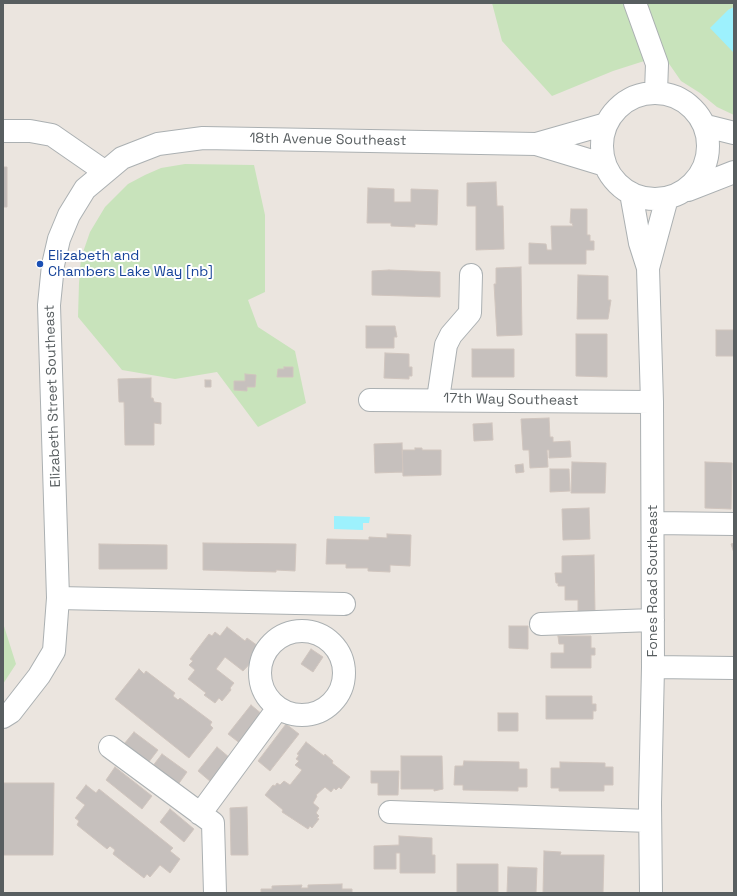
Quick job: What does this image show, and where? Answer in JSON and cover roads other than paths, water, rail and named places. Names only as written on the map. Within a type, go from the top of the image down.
[{"type":"street","points":[[635,3],[657,64],[656,92]]},
{"type":"street","points":[[676,194],[698,178],[707,162],[709,144],[706,126],[694,108],[677,96],[656,92],[636,96],[618,107],[606,124],[601,145],[605,165],[615,182],[631,193],[649,199],[676,194],[734,172]]},
{"type":"street","name":"18th Avenue Southeast","points":[[536,144],[606,124]]},
{"type":"street","points":[[706,126],[734,133]]},
{"type":"street","points":[[3,131],[30,131],[52,135],[104,171]]},
{"type":"street","name":"18th Avenue Southeast","points":[[122,158],[158,144],[203,138],[536,144],[605,165]]},
{"type":"street","name":"Elizabeth Street Southeast","points":[[3,717],[11,712],[16,706],[39,676],[54,651],[58,598],[50,305],[53,264],[59,239],[69,216],[85,190],[104,171],[122,158]]},
{"type":"street","name":"Fones Road Southeast","points":[[631,193],[640,243],[648,268],[654,523],[650,821],[652,893]]},
{"type":"street","name":"Fones Road Southeast","points":[[648,268],[676,194]]},
{"type":"street","points":[[438,399],[446,345],[451,335],[470,313],[471,275]]},
{"type":"street","name":"17th Way Southeast","points":[[370,400],[438,399],[652,402]]},
{"type":"street","points":[[654,523],[734,524]]},
{"type":"street","points":[[58,598],[344,604]]},
{"type":"street","points":[[541,624],[653,620]]},
{"type":"street","points":[[653,667],[734,668]]},
{"type":"street","points":[[200,814],[278,708]]},
{"type":"street","points":[[110,747],[213,823],[215,893]]},
{"type":"street","points":[[390,812],[650,821]]},
{"type":"water","points":[[734,7],[733,52],[710,28],[728,10]]},
{"type":"water","points":[[334,516],[370,517],[369,523],[363,523],[363,530],[334,529]]},
{"type":"place","name":"Elizabeth and Chambers Lake Way [nb]","points":[[40,264]]}]
